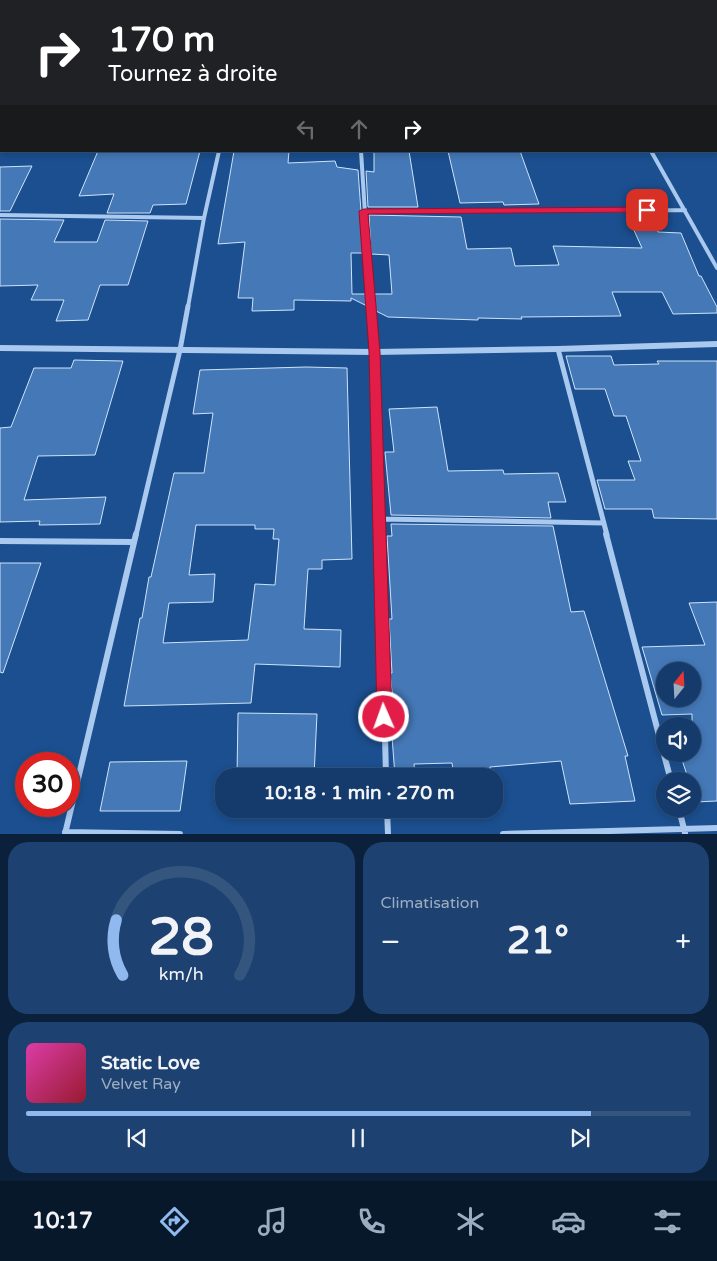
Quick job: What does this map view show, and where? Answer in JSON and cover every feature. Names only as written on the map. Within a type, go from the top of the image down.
[{"type":"street","points":[[180,834],[65,833],[180,350],[204,218],[219,152]]},
{"type":"street","points":[[361,152],[374,352],[386,768]]},
{"type":"street","points":[[652,152],[717,268]]},
{"type":"street","points":[[364,211],[685,210]]},
{"type":"street","points":[[0,215],[204,218]]},
{"type":"street","points":[[0,348],[374,352],[717,344]]},
{"type":"street","points":[[558,349],[669,772]]},
{"type":"street","points":[[379,519],[604,524]]},
{"type":"street","points":[[0,540],[133,542]]},
{"type":"street","points":[[681,817],[685,832]]},
{"type":"street","points":[[387,818],[388,834]]},
{"type":"street","points":[[503,834],[685,832],[717,828]]},
{"type":"building","points":[[98,152],[200,152],[186,204],[153,205],[150,213],[107,213],[114,194],[79,196]]},
{"type":"building","points":[[234,152],[289,152],[288,163],[335,161],[337,167],[358,170],[364,253],[351,253],[352,294],[366,294],[367,306],[351,298],[351,301],[294,300],[294,310],[252,311],[253,298],[238,298],[245,242],[218,244]]},
{"type":"building","points":[[374,152],[409,152],[418,207],[368,207],[366,171],[374,172]]},
{"type":"building","points":[[448,152],[520,152],[539,204],[504,205],[503,202],[460,203]]},
{"type":"building","points":[[32,166],[10,211],[0,211],[0,167]]},
{"type":"building","points":[[369,215],[461,217],[467,249],[511,248],[515,266],[559,265],[553,246],[642,248],[632,226],[656,227],[658,232],[681,233],[699,276],[701,276],[717,307],[717,313],[673,314],[662,292],[612,292],[621,316],[521,317],[522,319],[478,318],[478,320],[388,317],[376,311],[374,294],[392,294],[389,255],[371,254]]},
{"type":"building","points":[[0,219],[64,220],[54,242],[97,242],[105,220],[148,221],[128,285],[100,285],[88,320],[56,321],[64,300],[31,300],[38,285],[0,286]]},
{"type":"building","points":[[566,356],[611,356],[614,365],[659,364],[657,361],[717,361],[717,519],[654,518],[652,509],[605,509],[597,480],[635,480],[628,461],[641,461],[626,416],[614,416],[605,389],[575,389]]},
{"type":"building","points":[[74,360],[123,361],[95,455],[38,456],[24,500],[106,497],[100,524],[39,525],[40,521],[0,522],[0,428],[11,427],[34,368],[71,368]]},
{"type":"building","points":[[306,367],[347,368],[352,559],[322,560],[322,569],[308,569],[304,629],[341,630],[340,667],[255,664],[251,703],[124,706],[140,618],[142,618],[149,577],[151,577],[174,473],[204,473],[213,413],[193,414],[200,370]],"holes":[[[196,525],[255,525],[255,529],[274,529],[273,539],[279,539],[275,585],[255,584],[248,640],[163,643],[169,603],[213,602],[215,574],[189,575]]]},
{"type":"building","points":[[437,407],[448,471],[503,470],[504,474],[558,473],[566,502],[548,502],[551,518],[391,515],[385,452],[394,452],[389,409]]},
{"type":"building","points":[[391,524],[553,526],[571,612],[584,611],[628,756],[625,756],[635,801],[570,804],[561,761],[490,768],[453,768],[452,763],[414,764],[414,768],[394,768],[390,710],[394,710],[390,673],[392,673],[389,619],[392,619],[387,536],[392,536]]},
{"type":"building","points":[[0,563],[41,563],[3,673],[0,672]]},
{"type":"building","points":[[717,602],[717,801],[701,802],[701,772],[686,772],[683,762],[701,762],[701,717],[692,717],[692,714],[662,715],[660,708],[701,708],[701,662],[656,662],[656,695],[642,647],[705,645],[689,603]]},
{"type":"building","points":[[238,713],[317,714],[314,768],[237,768]]},
{"type":"building","points":[[187,761],[180,811],[100,811],[110,762]]},
{"type":"route","points":[[384,717],[374,352],[364,211],[647,210]]}]
